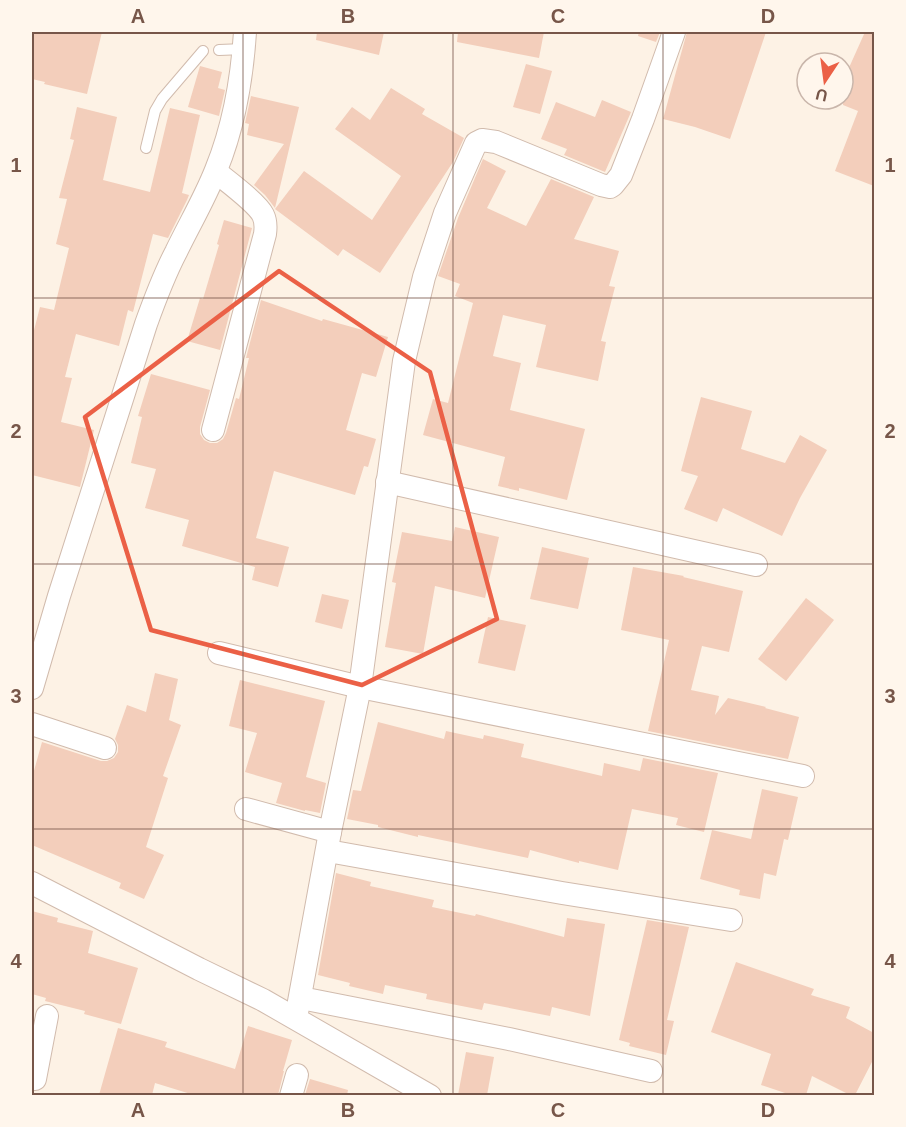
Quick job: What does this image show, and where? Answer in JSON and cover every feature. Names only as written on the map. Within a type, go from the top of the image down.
[{"type":"street","points":[[299,1008],[360,687],[404,361],[424,277],[445,213],[476,143],[482,140],[496,142],[601,185],[610,187],[613,185],[621,175],[674,32]]},
{"type":"street","points":[[32,688],[146,324],[174,254],[216,172],[229,135],[238,92],[244,40]]},
{"type":"street","points":[[213,430],[266,226],[260,211],[216,172]]},
{"type":"street","points":[[387,482],[756,565]]},
{"type":"street","points":[[219,652],[360,687],[802,776]]},
{"type":"street","points":[[32,724],[105,748]]},
{"type":"street","points":[[246,809],[329,841],[562,893],[731,920]]},
{"type":"street","points":[[32,883],[263,1000],[299,1008],[510,1039],[651,1071]]},
{"type":"street","points":[[299,1008],[430,1095]]},
{"type":"street","points":[[38,1084],[47,1016]]},
{"type":"lane","points":[[219,50],[244,40]]},
{"type":"lane","points":[[146,148],[155,111],[162,99],[203,51]]},
{"type":"highlighted area","points":[[279,271],[430,372],[497,619],[362,685],[151,630],[85,417]]},
{"type":"building","points":[[32,32],[102,32],[87,94],[32,79]]},
{"type":"building","points":[[317,32],[384,32],[379,55],[316,40]]},
{"type":"building","points":[[458,32],[544,32],[539,58],[457,42]]},
{"type":"building","points":[[639,32],[660,32],[656,42],[638,36]]},
{"type":"building","points":[[687,32],[766,32],[730,139],[663,119]]},
{"type":"building","points":[[865,32],[874,32],[874,186],[835,171],[858,111],[855,110],[855,54]]},
{"type":"building","points":[[526,64],[552,71],[540,114],[513,107]]},
{"type":"building","points":[[200,66],[222,72],[218,88],[225,90],[219,116],[188,107]]},
{"type":"building","points":[[391,88],[425,109],[422,114],[464,138],[453,162],[380,273],[343,249],[338,256],[275,209],[304,171],[372,220],[401,176],[335,129],[352,107],[370,120]]},
{"type":"building","points":[[251,96],[299,107],[275,208],[254,185],[284,144],[247,135],[249,124],[245,123]]},
{"type":"building","points":[[602,100],[631,112],[605,172],[564,155],[567,149],[541,139],[556,102],[595,117]]},
{"type":"building","points":[[77,107],[117,117],[103,180],[150,192],[170,108],[200,115],[182,193],[189,195],[168,238],[153,234],[133,312],[128,310],[119,346],[76,334],[65,377],[72,378],[61,422],[94,430],[80,487],[32,475],[32,338],[40,307],[54,310],[69,248],[56,244],[67,199],[59,198],[74,140],[70,139]]},
{"type":"building","points":[[483,159],[506,171],[487,208],[526,226],[551,179],[594,197],[574,239],[619,251],[609,286],[615,287],[601,341],[606,342],[598,381],[536,367],[546,325],[503,315],[493,356],[521,363],[510,410],[585,429],[567,500],[519,488],[519,491],[498,486],[505,457],[423,435],[433,399],[448,403],[473,303],[455,296],[460,284],[438,276],[458,218]]},
{"type":"building","points":[[224,220],[252,228],[220,350],[187,341],[200,298],[203,299]]},
{"type":"building","points":[[261,300],[322,321],[323,319],[388,337],[376,377],[362,373],[346,430],[376,439],[368,467],[364,466],[355,495],[274,471],[256,538],[289,547],[278,587],[252,580],[255,567],[182,546],[189,520],[145,508],[156,469],[131,463],[142,417],[138,416],[151,374],[210,390],[200,434],[210,443],[217,443],[223,439],[236,398],[239,399],[249,358],[246,358]]},
{"type":"building","points":[[701,397],[752,411],[741,449],[785,463],[800,435],[827,450],[782,536],[723,508],[717,522],[684,509],[698,476],[681,471]]},
{"type":"building","points":[[455,527],[499,537],[485,598],[435,586],[423,654],[385,647],[396,583],[392,582],[402,532],[452,541]]},
{"type":"building","points":[[542,547],[589,558],[578,609],[530,599]]},
{"type":"building","points":[[633,567],[684,576],[743,591],[729,652],[702,646],[691,690],[719,696],[715,715],[728,698],[799,717],[788,759],[648,731],[669,640],[621,630]]},
{"type":"building","points":[[322,594],[349,600],[342,629],[315,622]]},
{"type":"building","points":[[806,598],[834,620],[786,681],[758,659]]},
{"type":"building","points":[[488,617],[526,625],[515,671],[478,663]]},
{"type":"building","points":[[155,673],[178,679],[169,720],[181,725],[163,776],[168,778],[146,847],[164,855],[144,899],[119,888],[121,883],[32,845],[32,778],[42,742],[101,761],[114,758],[118,752],[115,739],[127,705],[146,712]]},
{"type":"building","points":[[240,680],[325,701],[306,777],[326,783],[320,813],[276,803],[282,783],[245,772],[257,733],[229,726]]},
{"type":"building","points":[[378,722],[444,739],[446,731],[483,739],[484,735],[524,744],[521,757],[602,776],[604,763],[640,771],[643,758],[718,773],[704,832],[676,825],[678,818],[632,809],[618,870],[579,861],[579,863],[530,850],[528,858],[418,835],[418,837],[378,827],[378,825],[347,819],[353,790],[361,791]]},
{"type":"building","points":[[762,789],[798,797],[788,840],[784,839],[776,876],[764,873],[760,899],[739,895],[740,890],[700,879],[712,830],[751,839]]},
{"type":"building","points":[[336,873],[371,882],[370,886],[434,900],[432,907],[475,916],[476,914],[564,937],[567,918],[605,924],[590,1016],[552,1007],[550,1016],[484,1003],[482,1010],[426,999],[427,994],[385,985],[383,994],[349,986],[350,983],[318,975]]},
{"type":"building","points":[[32,911],[58,918],[57,922],[93,931],[88,953],[138,968],[121,1024],[84,1014],[85,1011],[45,1001],[46,998],[32,994]]},
{"type":"building","points":[[647,920],[689,927],[667,1020],[674,1021],[666,1055],[629,1046],[630,1043],[619,1040]]},
{"type":"building","points":[[736,962],[814,989],[811,995],[850,1007],[846,1018],[874,1033],[874,1058],[855,1095],[850,1095],[812,1076],[806,1095],[791,1095],[761,1085],[771,1054],[711,1032]]},
{"type":"building","points":[[248,1026],[292,1040],[278,1095],[194,1095],[155,1083],[152,1095],[99,1095],[118,1028],[167,1042],[165,1047],[235,1069]]},
{"type":"building","points":[[466,1052],[494,1057],[487,1095],[458,1095]]},
{"type":"building","points":[[310,1079],[348,1090],[347,1095],[305,1095]]}]
